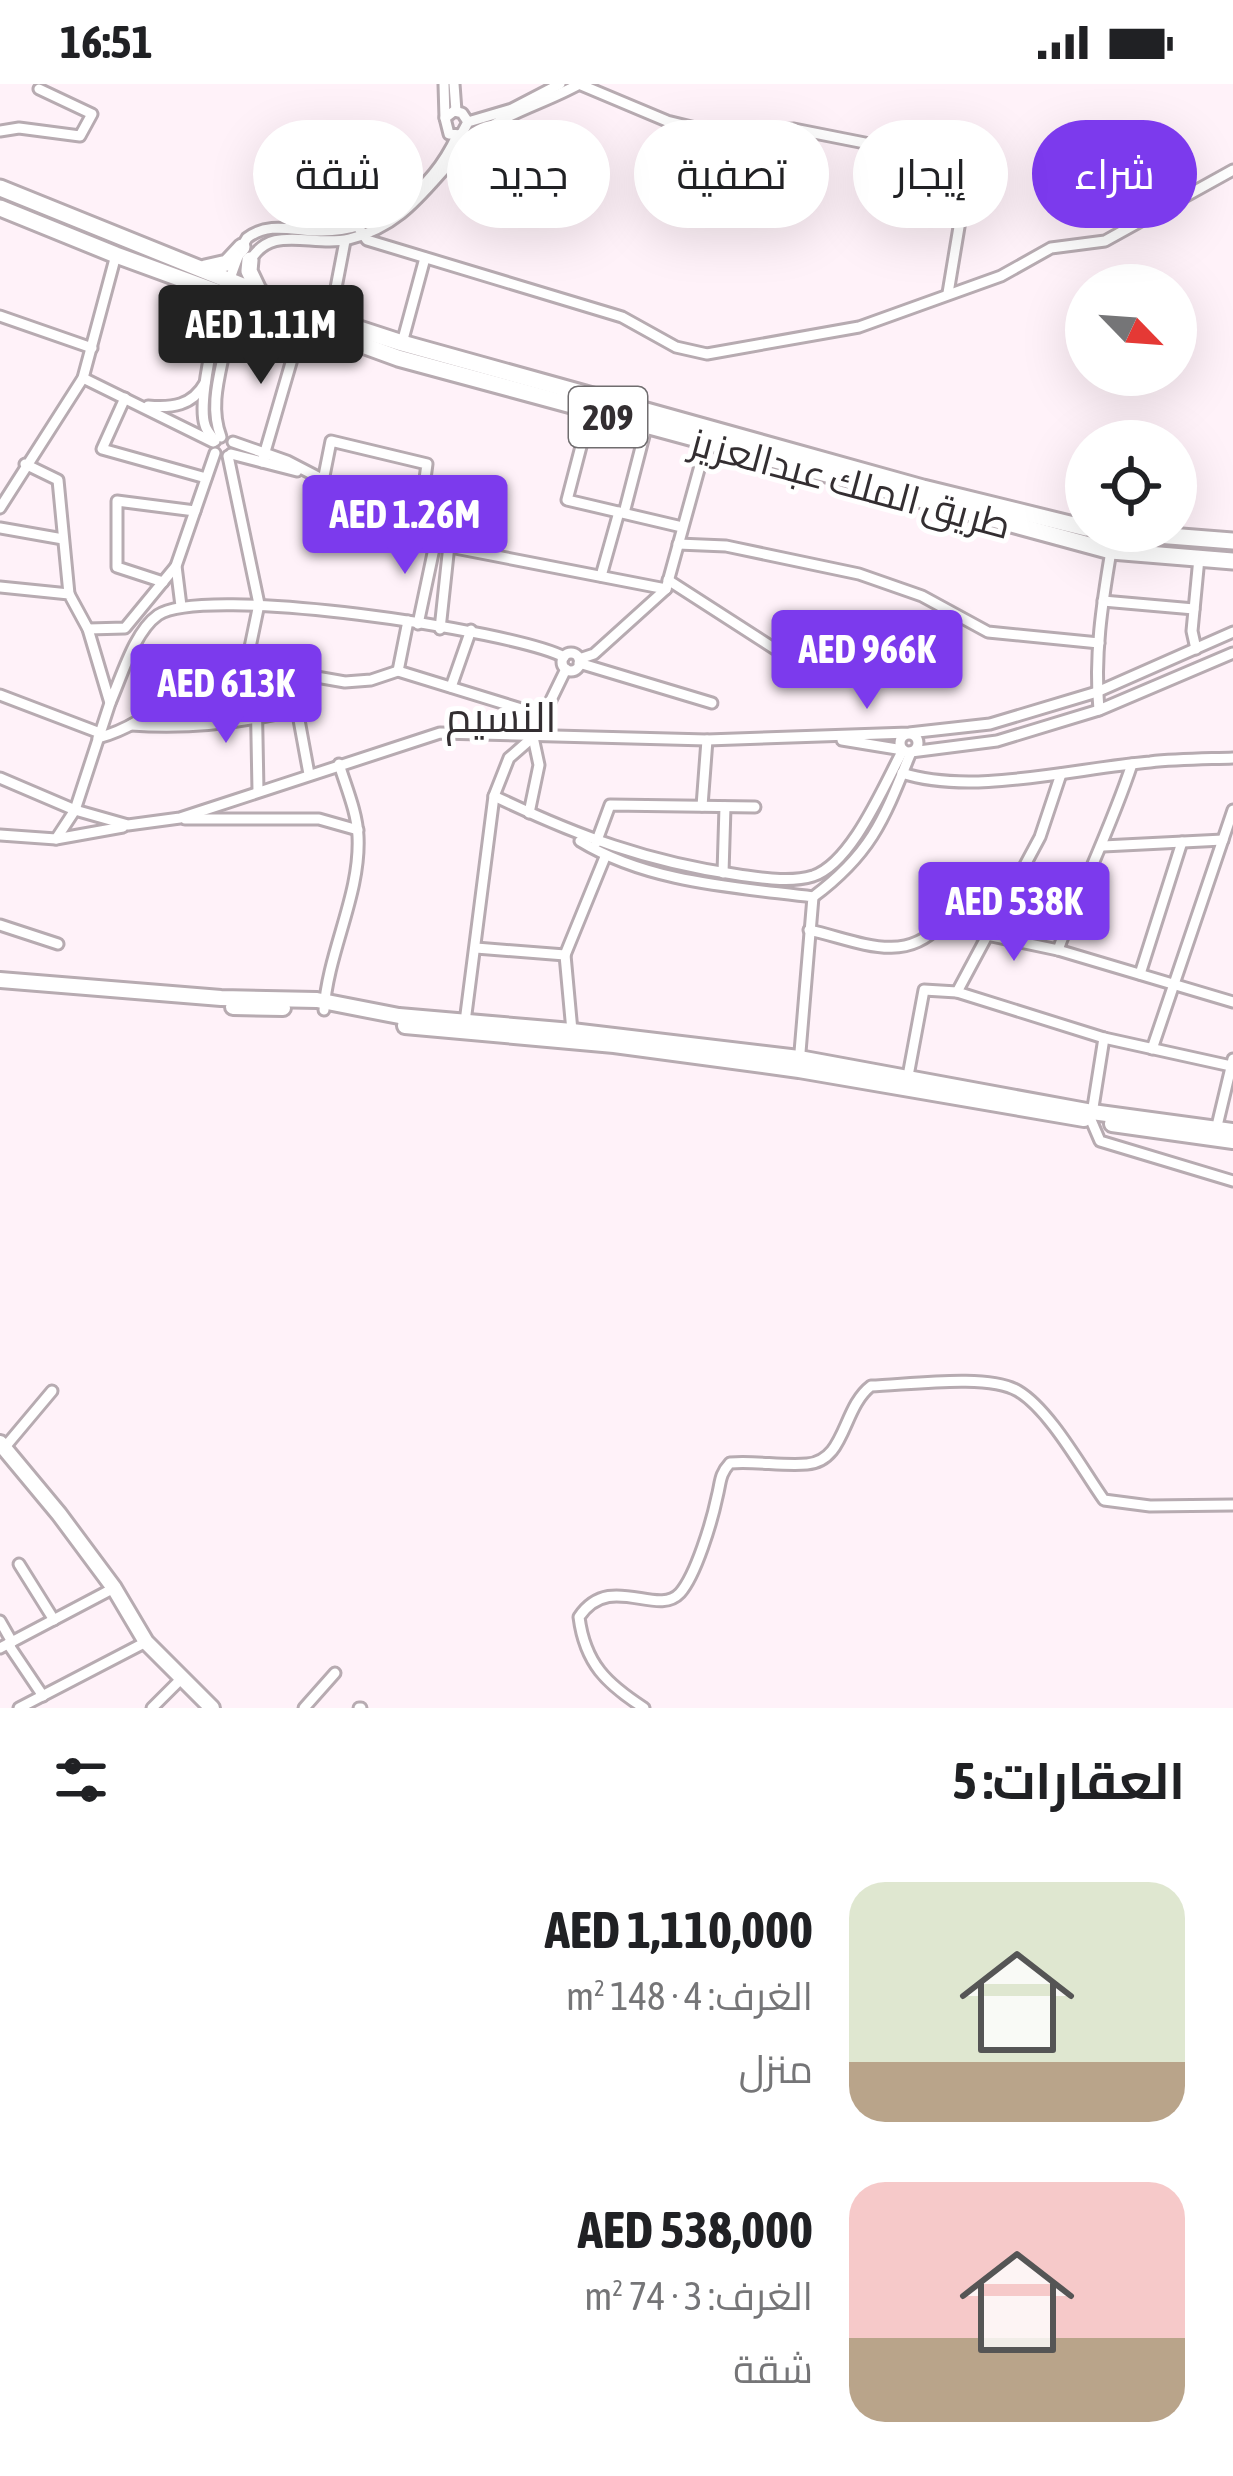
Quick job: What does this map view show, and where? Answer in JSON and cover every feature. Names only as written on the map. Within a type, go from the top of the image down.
[{"type":"main road","name":"طريق الملك عبدالعزيز","points":[[0,188],[202,268],[267,311],[398,358],[1065,539]]},
{"type":"main road","name":"طريق الملك عبدالعزيز","points":[[0,208],[177,277],[259,292],[402,343],[1065,523]]},
{"type":"main road","points":[[202,268],[246,253],[259,292]]},
{"type":"main road","points":[[177,277],[207,310],[221,342]]},
{"type":"main road","points":[[221,342],[238,316],[267,311]]},
{"type":"main road","points":[[1197,538],[1233,537]]},
{"type":"main road","name":"طريق الملك عبدالعزيز","points":[[1124,552],[1233,561]]},
{"type":"street","points":[[444,84],[447,130]]},
{"type":"street","points":[[454,84],[456,111]]},
{"type":"street","points":[[486,120],[560,84]]},
{"type":"street","points":[[507,120],[579,84],[667,121],[716,134],[794,129],[960,168],[967,179],[948,292]]},
{"type":"street","points":[[0,131],[19,128],[80,136],[92,114],[39,89]]},
{"type":"street","points":[[445,118],[456,111]]},
{"type":"street","points":[[456,111],[465,115],[464,120]]},
{"type":"street","points":[[246,253],[270,239],[344,241],[394,211],[447,158]]},
{"type":"street","points":[[88,629],[125,628],[176,566],[217,443],[214,418],[221,342],[232,289],[253,233],[274,227],[360,231],[391,223],[447,170]]},
{"type":"street","points":[[360,231],[367,240],[622,317],[676,347],[707,354],[859,327],[1001,276],[1051,248],[1105,241],[1233,170]]},
{"type":"street","points":[[330,319],[344,241]]},
{"type":"street","points":[[0,508],[83,378],[116,255]]},
{"type":"street","points":[[402,343],[425,258]]},
{"type":"street","points":[[0,316],[92,349]]},
{"type":"street","points":[[264,458],[302,325]]},
{"type":"street","points":[[140,406],[172,408],[198,395],[221,342]]},
{"type":"street","points":[[83,378],[230,450],[308,473],[449,545],[601,576],[667,584],[775,649]]},
{"type":"street","points":[[208,378],[204,421],[217,443],[230,450]]},
{"type":"street","points":[[125,398],[102,448],[206,478]]},
{"type":"street","points":[[590,412],[567,500],[682,527]]},
{"type":"street","points":[[601,576],[646,428]]},
{"type":"street","points":[[322,481],[331,441],[427,464],[418,530]]},
{"type":"street","points":[[56,839],[75,810],[110,703],[146,627],[161,613],[181,607],[259,604],[471,630],[514,639],[573,670],[667,584],[706,444]]},
{"type":"street","points":[[230,450],[259,604],[242,686]]},
{"type":"street","points":[[25,464],[58,480],[68,594],[88,629],[110,703]]},
{"type":"street","points":[[164,582],[117,567],[117,501],[195,511]]},
{"type":"street","points":[[0,528],[63,538]]},
{"type":"street","points":[[398,671],[436,539]]},
{"type":"street","points":[[678,544],[726,545],[859,574],[922,596],[988,632],[1099,643]]},
{"type":"street","points":[[440,629],[449,545]]},
{"type":"street","points":[[1099,710],[1099,643],[1111,552]]},
{"type":"street","points":[[1196,649],[1192,632],[1199,558]]},
{"type":"street","points":[[176,566],[181,607]]},
{"type":"street","points":[[0,586],[68,594]]},
{"type":"street","points":[[1103,601],[1194,610]]},
{"type":"street","points":[[451,687],[471,630]]},
{"type":"street","points":[[180,818],[440,734],[707,740],[909,733],[990,724],[1097,692],[1233,632]]},
{"type":"street","points":[[827,737],[907,751],[997,741],[1099,710],[1233,653]]},
{"type":"street","points":[[579,661],[712,703]]},
{"type":"street","points":[[465,1022],[494,796],[509,758],[532,737],[565,663]]},
{"type":"street","points":[[0,694],[99,735],[131,725],[172,694],[305,675],[345,682],[371,680],[398,671],[541,716]]},
{"type":"street","points":[[256,685],[258,791]]},
{"type":"street","points":[[131,725],[188,729],[296,709],[309,774]]},
{"type":"street","points":[[907,751],[900,742],[909,733]]},
{"type":"street","points":[[529,812],[539,765],[532,737]]},
{"type":"street","points":[[702,806],[707,740]]},
{"type":"street","points":[[494,796],[635,868],[721,886],[813,897],[847,872],[875,837],[907,751]]},
{"type":"street","points":[[555,826],[596,843],[723,873],[772,879],[814,876],[856,836],[907,751]]},
{"type":"street","points":[[902,773],[932,783],[1233,758]]},
{"type":"street","points":[[325,1005],[358,862],[358,830],[339,764]]},
{"type":"street","points":[[1058,950],[1132,764]]},
{"type":"street","points":[[957,992],[1040,837],[1061,774]]},
{"type":"street","points":[[0,778],[75,810],[128,825]]},
{"type":"street","points":[[596,843],[610,805],[755,807]]},
{"type":"street","points":[[723,873],[725,807]]},
{"type":"street","points":[[1152,1049],[1233,811]]},
{"type":"street","points":[[0,835],[56,839],[180,818],[319,819],[358,830]]},
{"type":"street","points":[[1103,846],[1223,840]]},
{"type":"street","points":[[1140,974],[1182,842]]},
{"type":"street","points":[[572,1030],[565,956],[605,856]]},
{"type":"street","points":[[799,1064],[814,876]]},
{"type":"street","points":[[0,925],[58,944]]},
{"type":"street","points":[[808,930],[901,950],[924,943],[940,925],[1058,950],[1233,1002]]},
{"type":"street","points":[[476,948],[565,956]]},
{"type":"street","points":[[0,980],[572,1030],[799,1064],[1233,1141]]},
{"type":"street","points":[[908,1076],[924,990],[957,992],[1104,1038],[1232,1063],[1216,1130]]},
{"type":"street","points":[[325,1005],[397,1025],[908,1076],[1092,1116],[1233,1131]]},
{"type":"street","points":[[1104,1038],[1092,1116],[1100,1141],[1233,1181]]},
{"type":"street","points":[[644,1708],[613,1690],[599,1674],[579,1617],[602,1596],[668,1601],[677,1596],[698,1554],[718,1495],[720,1473],[730,1463],[811,1465],[827,1458],[837,1447],[851,1407],[871,1386],[987,1382],[1017,1389],[1040,1409],[1104,1500],[1150,1506],[1233,1505]]},
{"type":"street","points":[[52,1391],[2,1445],[114,1588],[146,1642],[212,1708]]},
{"type":"street","points":[[19,1564],[54,1620]]},
{"type":"street","points":[[7,1644],[114,1588]]},
{"type":"street","points":[[0,1621],[7,1644],[43,1696]]},
{"type":"street","points":[[20,1708],[146,1642]]},
{"type":"street","points":[[304,1708],[335,1673]]},
{"type":"street","points":[[152,1708],[180,1679]]},
{"type":"district","name":"النسيم","points":[[501,717]]}]
